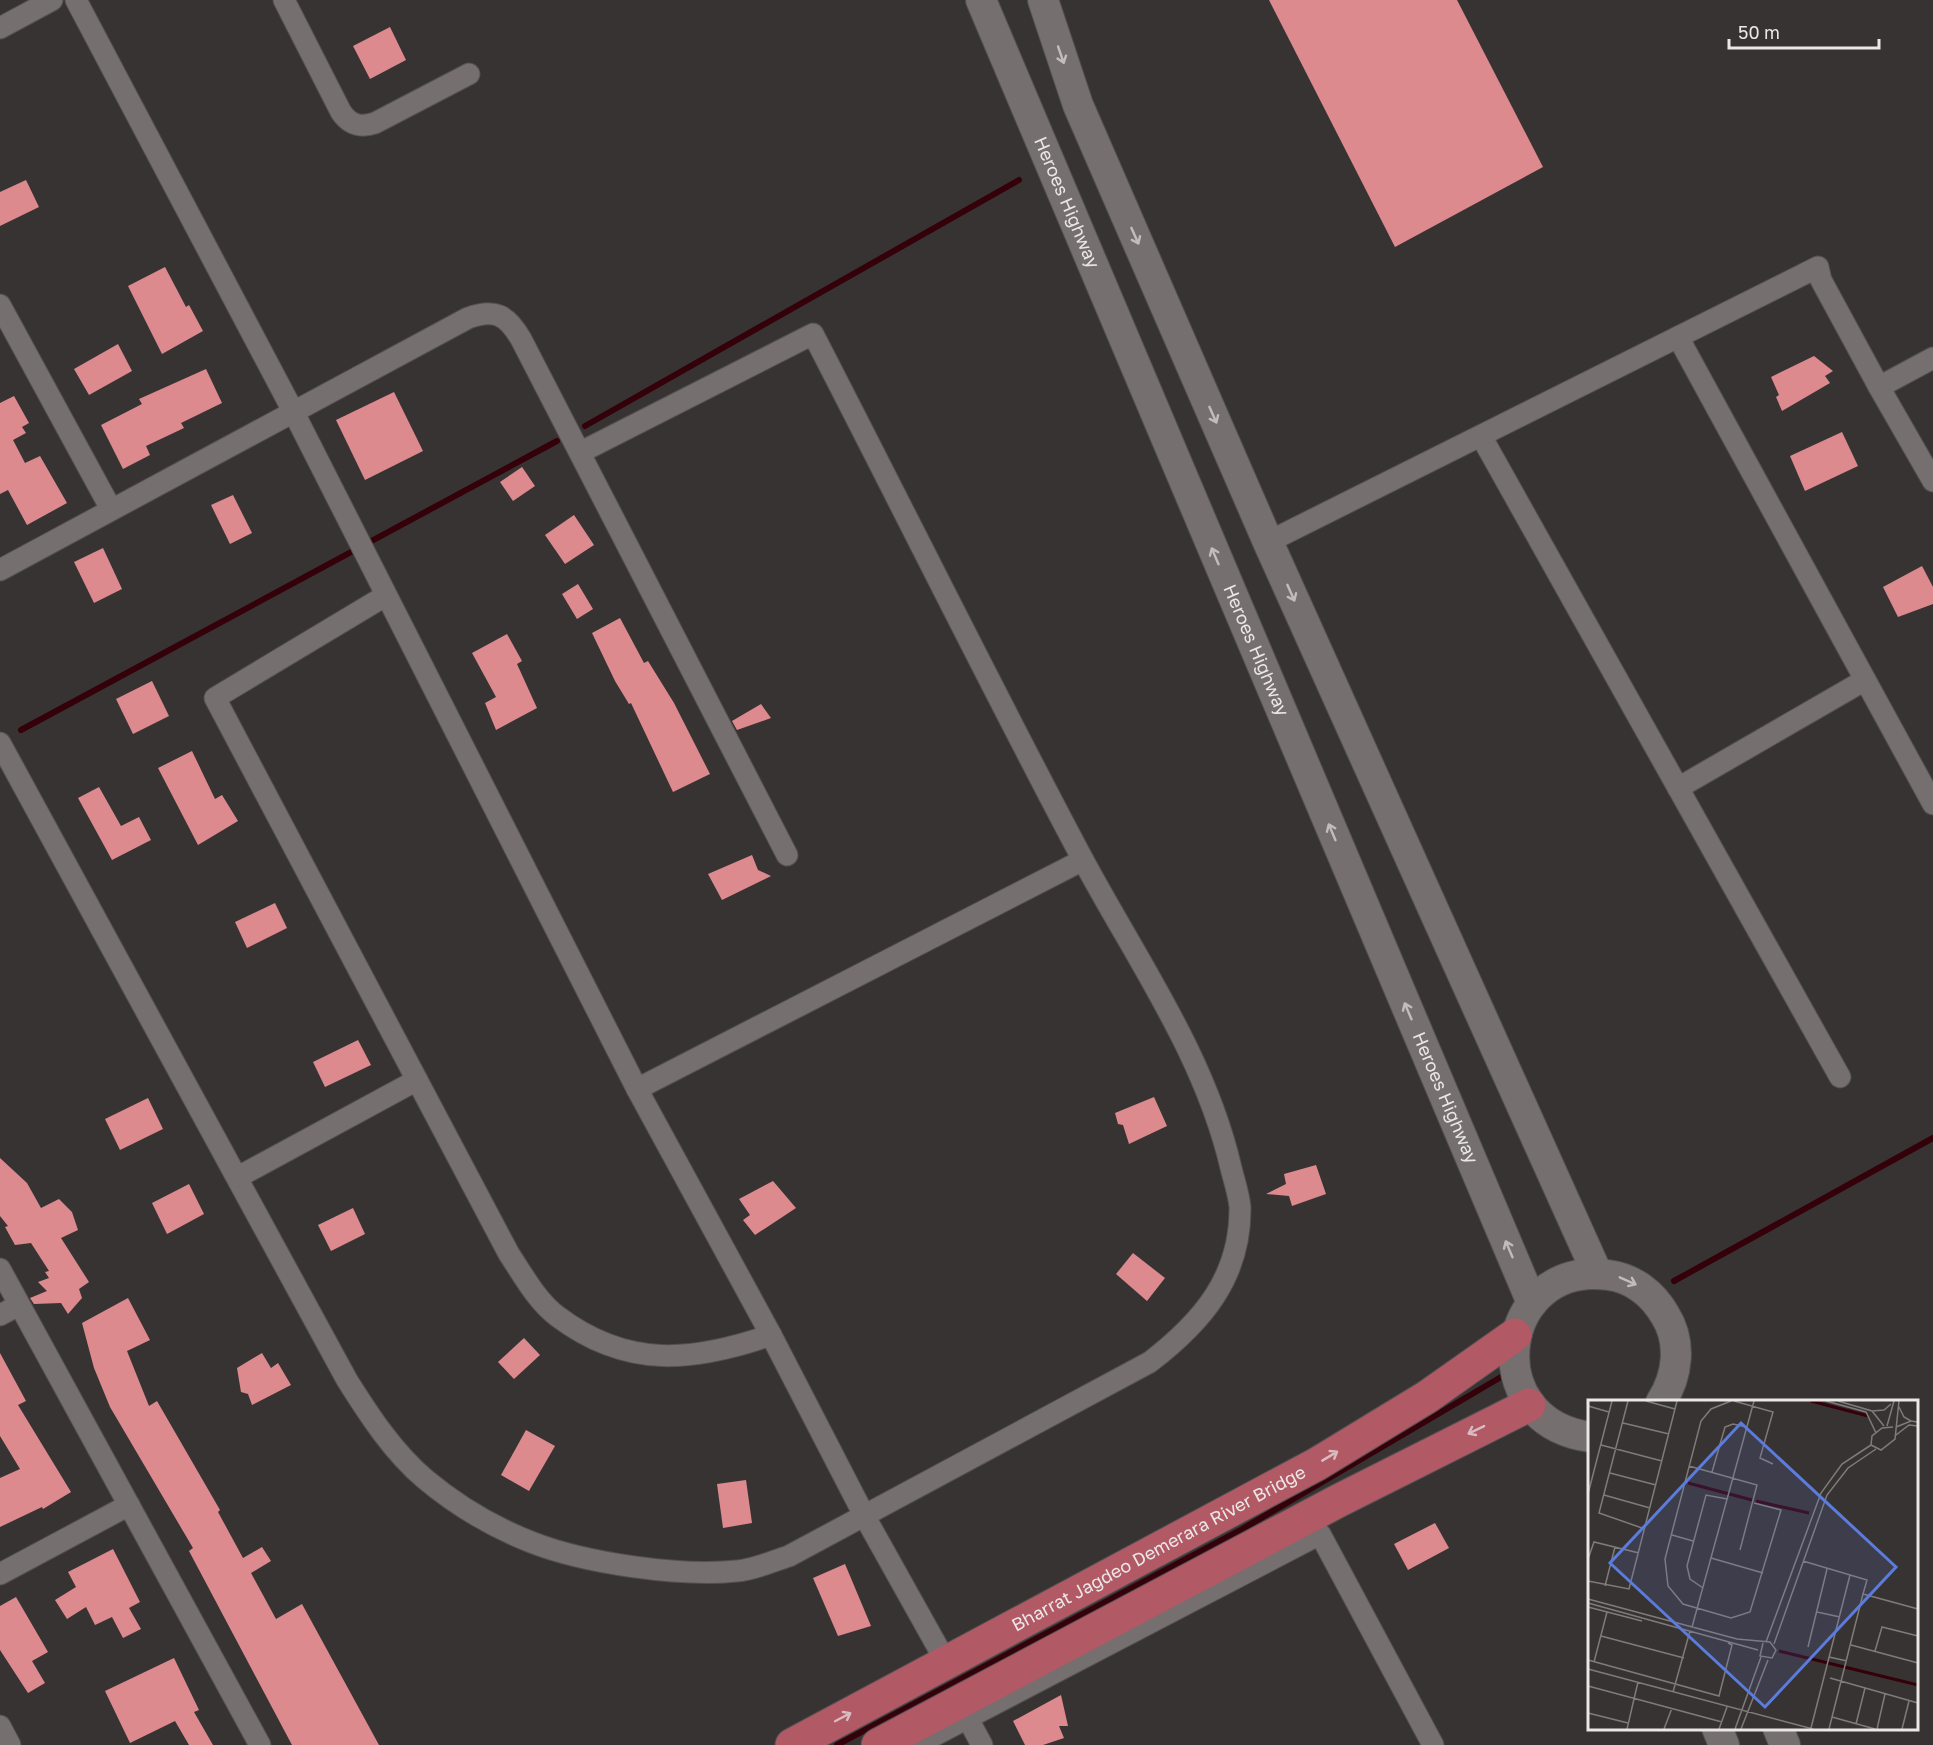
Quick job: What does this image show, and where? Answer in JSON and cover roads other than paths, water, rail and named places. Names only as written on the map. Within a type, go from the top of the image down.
[{"type":"main road","name":"Heroes Highway","points":[[981,0],[1532,1303]]},
{"type":"main road","points":[[1043,0],[1078,105],[1268,542],[1597,1274]]},
{"type":"main road","points":[[1588,1436],[1556,1428],[1529,1405],[1514,1372],[1515,1335],[1532,1303],[1545,1290],[1561,1281],[1597,1274],[1624,1279],[1647,1292],[1669,1322],[1676,1358],[1674,1376],[1662,1400]]},
{"type":"main road","name":"Bharrat Jagdeo Demerara River Bridge","points":[[792,1745],[1317,1464],[1427,1397],[1515,1335]]},
{"type":"main road","points":[[878,1745],[963,1710],[1338,1501],[1529,1405]]},
{"type":"main road","points":[[1718,1730],[1724,1745]]},
{"type":"main road","points":[[1779,1730],[1785,1745]]},
{"type":"street","points":[[0,28],[52,0]]},
{"type":"street","points":[[76,0],[293,411],[637,1089],[771,1335],[865,1517],[946,1662]]},
{"type":"street","points":[[284,0],[341,112],[347,121],[356,125],[366,126],[375,123],[469,74]]},
{"type":"street","points":[[1268,542],[1818,267],[1821,280],[1933,481]]},
{"type":"street","points":[[0,305],[111,509]]},
{"type":"street","points":[[0,570],[468,318],[482,313],[496,314],[511,322],[581,452],[787,855]]},
{"type":"street","points":[[0,743],[347,1380],[371,1418],[424,1479],[469,1511],[532,1542],[591,1558],[698,1573],[740,1571],[789,1556],[1150,1362],[1177,1342],[1209,1308],[1226,1279],[1236,1246],[1240,1206],[1223,1138],[1205,1085],[1142,962],[1083,860],[813,334],[581,452]]},
{"type":"street","points":[[1678,337],[1933,804]]},
{"type":"street","points":[[1879,387],[1933,358]]},
{"type":"street","points":[[1481,436],[1840,1077]]},
{"type":"street","points":[[385,596],[214,698],[509,1254],[534,1290],[556,1315],[601,1342],[632,1352],[666,1356],[697,1356],[730,1349],[771,1335]]},
{"type":"street","points":[[1678,788],[1865,680]]},
{"type":"street","points":[[637,1089],[1083,860]]},
{"type":"street","points":[[238,1177],[417,1080]]},
{"type":"street","points":[[0,1269],[260,1745]]},
{"type":"street","points":[[0,1315],[20,1305]]},
{"type":"street","points":[[0,1574],[129,1505]]},
{"type":"street","points":[[916,1745],[963,1710],[1320,1534],[1433,1745]]},
{"type":"street","points":[[963,1710],[982,1745]]},
{"type":"street","points":[[0,1726],[10,1745]]},
{"type":"waterway","points":[[585,426],[1019,180]]},
{"type":"waterway","points":[[21,730],[557,441]]},
{"type":"waterway","points":[[1674,1281],[1933,1138]]},
{"type":"waterway","points":[[837,1745],[1239,1531],[1501,1377]]}]
